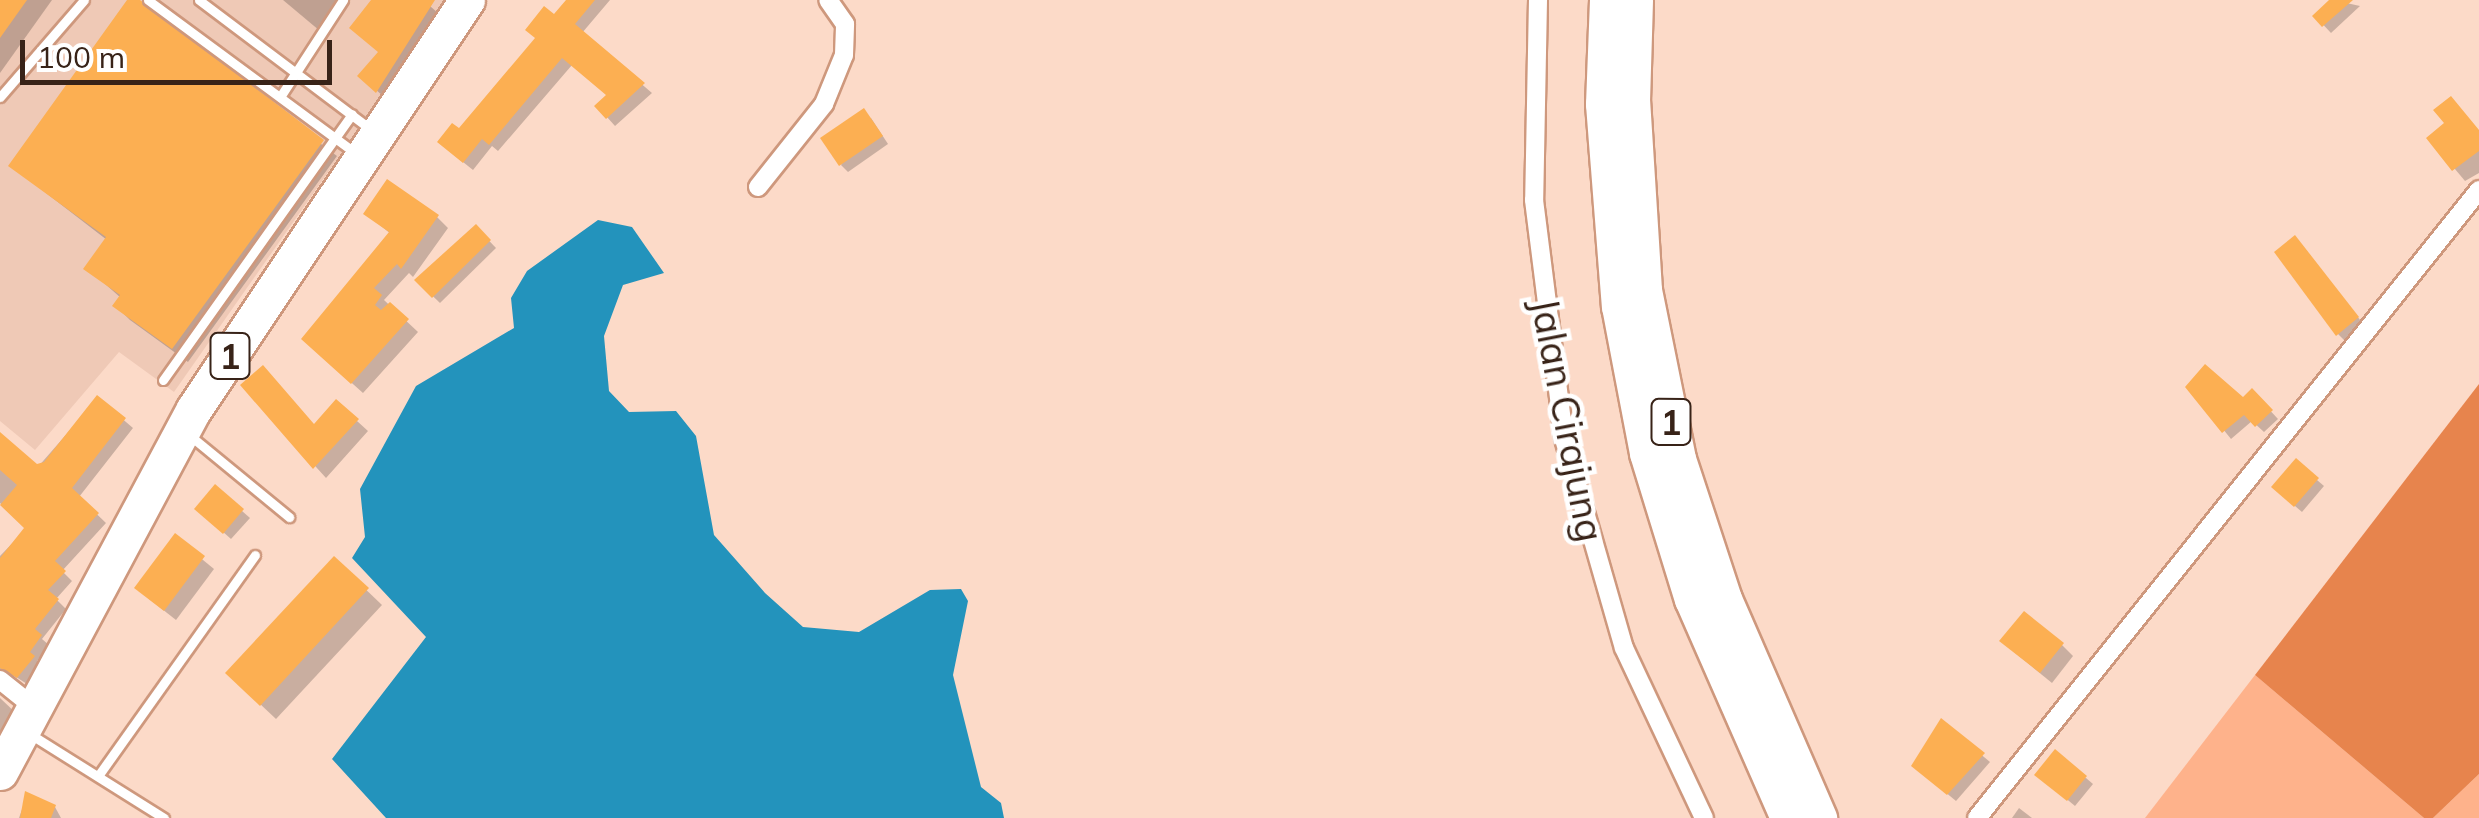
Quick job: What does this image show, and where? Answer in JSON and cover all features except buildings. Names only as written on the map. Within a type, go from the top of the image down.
[{"type":"highway","name":"1","points":[[0,772],[182,430],[365,136],[466,0]]},
{"type":"highway","name":"1","points":[[1607,0],[1603,104],[1617,286],[1647,453],[1692,599],[1788,818]]},
{"type":"highway","name":"1","points":[[1635,0],[1632,100],[1644,290],[1678,459],[1724,600],[1819,818]]},
{"type":"street","points":[[758,187],[824,104],[844,55],[845,24],[828,0]]},
{"type":"street","name":"Jalan Cirajung","points":[[1538,0],[1534,200],[1564,440],[1624,648],[1704,818]]},
{"type":"street","points":[[1977,818],[2479,190]]},
{"type":"street","points":[[0,680],[29,719]]},
{"type":"lane","points":[[0,97],[84,0]]},
{"type":"lane","points":[[148,0],[335,137],[365,136]]},
{"type":"lane","points":[[200,0],[298,72],[365,136]]},
{"type":"lane","points":[[280,96],[343,0]]},
{"type":"lane","points":[[335,137],[365,136]]},
{"type":"lane","points":[[163,380],[335,137]]},
{"type":"lane","points":[[182,430],[289,517]]},
{"type":"lane","points":[[98,776],[255,554]]},
{"type":"lane","points":[[29,719],[98,776],[164,818]]},
{"type":"shaded area","points":[[0,0],[449,0],[174,392],[119,352],[35,450],[0,421]]},
{"type":"shaded area","points":[[2479,384],[2479,774],[2433,818],[2424,818],[2255,675]]},
{"type":"shaded area","points":[[2255,675],[2424,818],[2145,818]]},
{"type":"shaded area","points":[[2479,774],[2479,818],[2433,818]]},
{"type":"water","points":[[598,220],[632,227],[664,273],[623,285],[604,336],[609,391],[629,412],[676,411],[696,436],[714,535],[765,593],[803,627],[859,632],[930,590],[961,589],[968,601],[953,675],[981,787],[1001,803],[1004,818],[386,818],[332,759],[426,637],[352,558],[365,537],[360,489],[416,386],[514,328],[511,298],[527,271]]}]
